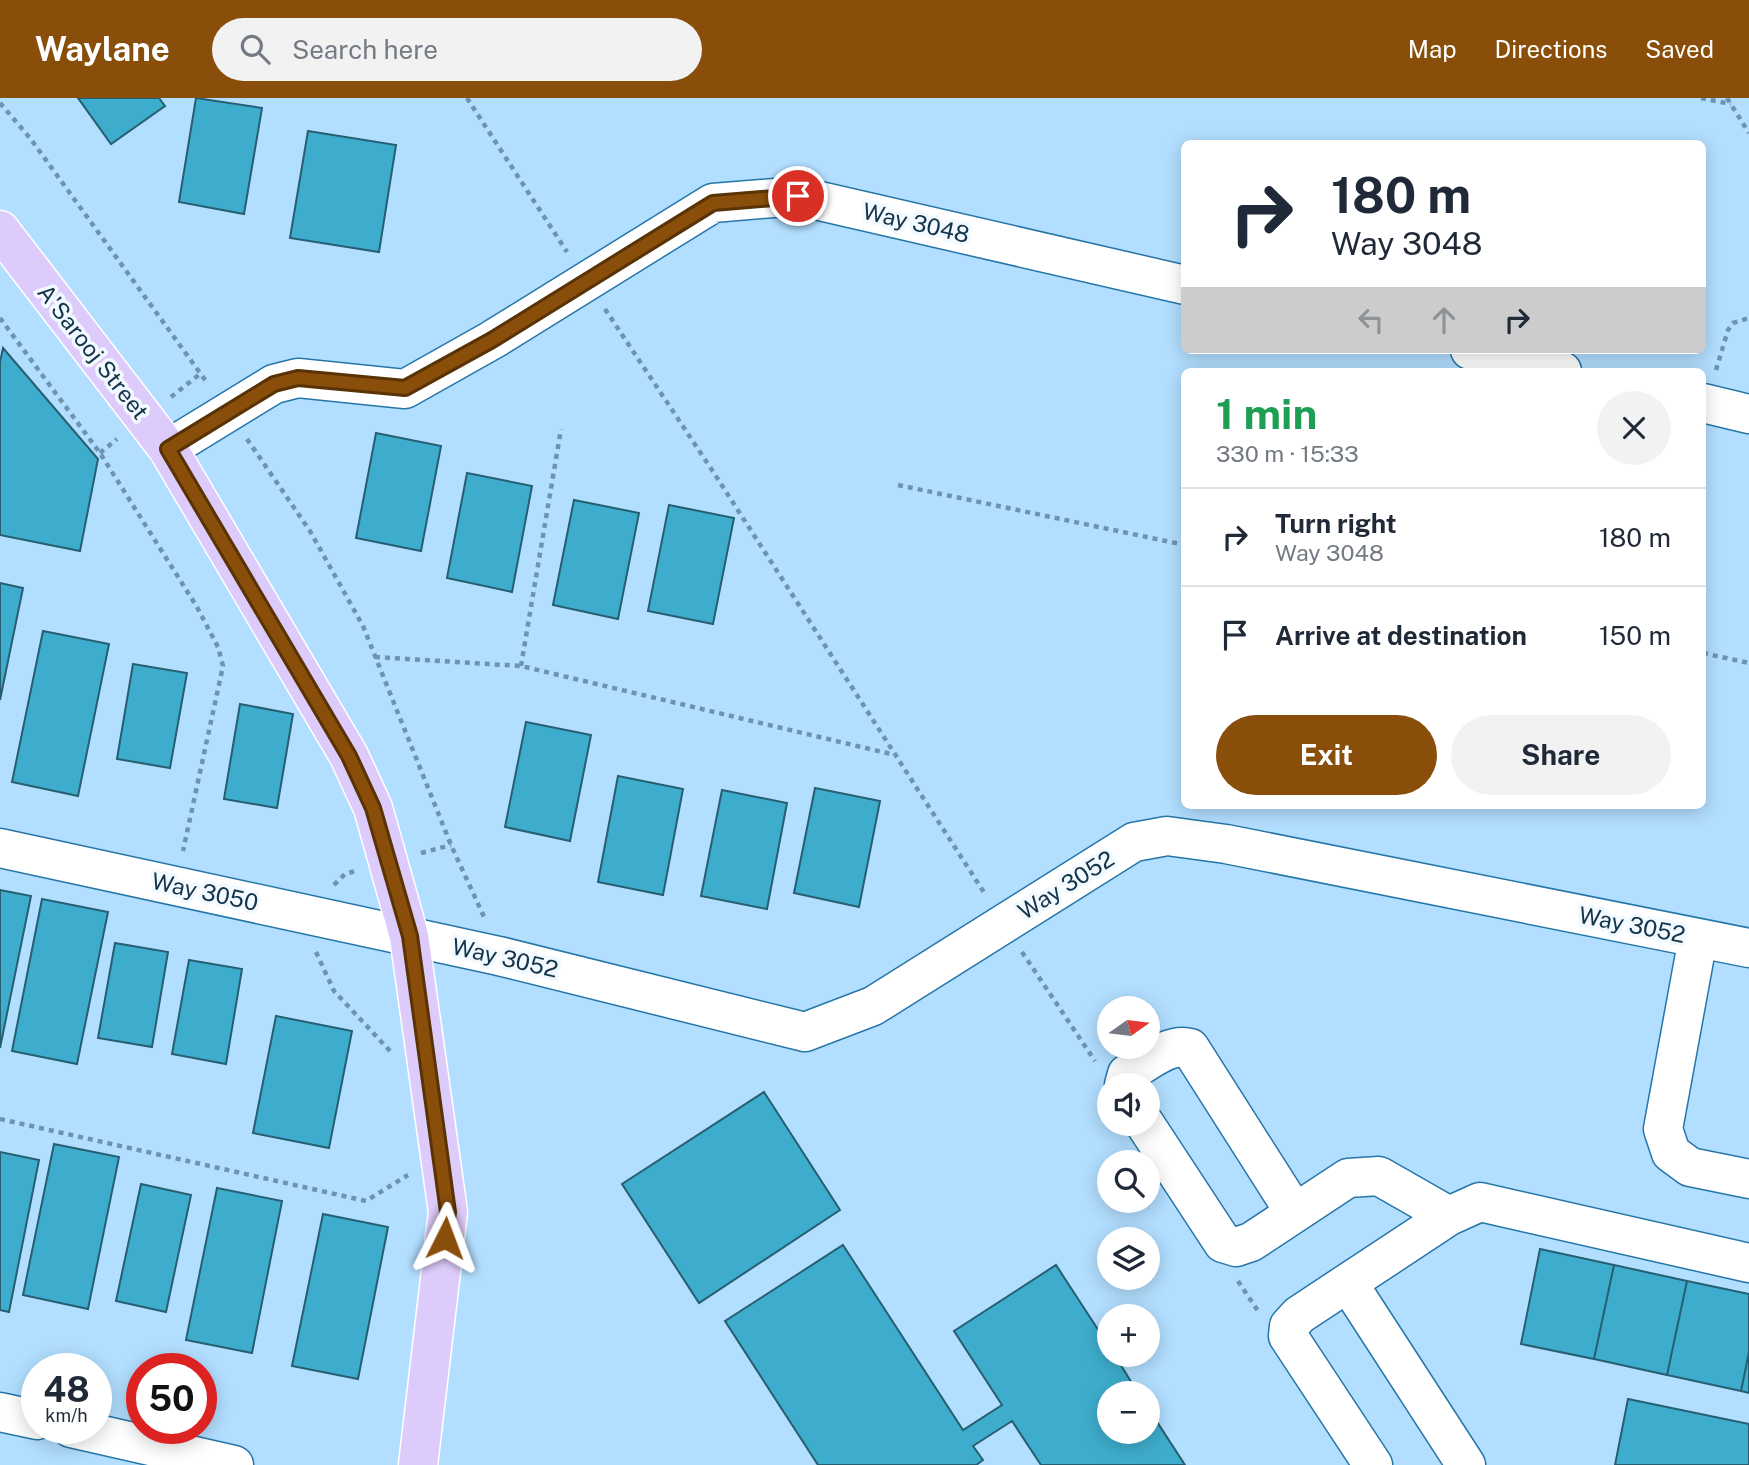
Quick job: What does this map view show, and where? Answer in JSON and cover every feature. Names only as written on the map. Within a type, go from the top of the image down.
[{"type":"main road","name":"A'Sarooj Street","points":[[0,230],[168,449],[349,756],[373,808],[410,936],[448,1212],[418,1465]]},
{"type":"street","name":"Way 3048","points":[[168,449],[274,384],[298,378],[405,388],[713,203],[798,196],[1181,284]]},
{"type":"street","points":[[1488,354],[1549,368]]},
{"type":"street","points":[[1706,404],[1749,414]]},
{"type":"street","name":"Way 3052","points":[[410,936],[805,1032],[873,1006],[1134,842],[1167,836],[1226,844],[1749,948]]},
{"type":"street","name":"Way 3050","points":[[0,848],[410,936]]},
{"type":"street","points":[[1698,938],[1663,1129],[1671,1153],[1690,1167],[1749,1178]]},
{"type":"street","points":[[1129,1073],[1180,1045],[1190,1048],[1295,1213]]},
{"type":"street","points":[[1153,1136],[1223,1243],[1236,1247],[1251,1242],[1348,1178],[1379,1176],[1449,1216]]},
{"type":"street","points":[[1373,1465],[1288,1336],[1289,1326],[1299,1315],[1449,1216],[1480,1202],[1749,1263]]},
{"type":"street","points":[[1348,1283],[1466,1465]]},
{"type":"street","points":[[0,1412],[21,1417]]},
{"type":"street","points":[[112,1437],[234,1465]]},
{"type":"path","points":[[467,98],[712,470],[1004,924],[1109,1073]]},
{"type":"path","points":[[1701,98],[1731,104]]},
{"type":"path","points":[[1727,98],[1749,133]]},
{"type":"path","points":[[0,103],[30,138],[228,412],[310,531],[363,626],[499,956]]},
{"type":"path","points":[[0,318],[100,453],[197,607],[218,647],[223,666],[176,886]]},
{"type":"path","points":[[1706,398],[1728,330],[1733,323],[1749,318]]},
{"type":"path","points":[[521,666],[561,429]]},
{"type":"path","points":[[898,485],[1181,544]]},
{"type":"path","points":[[1706,654],[1749,663]]},
{"type":"path","points":[[375,657],[521,666],[895,755]]},
{"type":"path","points":[[323,917],[314,947],[334,991],[393,1054]]},
{"type":"path","points":[[0,1119],[366,1201],[410,1174]]},
{"type":"path","points":[[1232,1272],[1261,1317]]},
{"type":"building","points":[[78,98],[159,98],[165,106],[111,144]]},
{"type":"building","points":[[196,98],[262,108],[244,214],[179,202]]},
{"type":"building","points":[[308,131],[396,145],[379,252],[290,238]]},
{"type":"building","points":[[3,348],[98,459],[80,551],[0,535],[0,362]]},
{"type":"building","points":[[376,433],[441,446],[421,551],[356,538]]},
{"type":"building","points":[[467,473],[532,486],[512,592],[447,578]]},
{"type":"building","points":[[574,500],[639,513],[618,619],[553,605]]},
{"type":"building","points":[[669,505],[734,518],[713,624],[648,611]]},
{"type":"building","points":[[0,583],[23,588],[0,700]]},
{"type":"building","points":[[43,631],[109,644],[78,796],[12,782]]},
{"type":"building","points":[[133,664],[187,673],[170,768],[117,759]]},
{"type":"building","points":[[240,704],[293,714],[277,808],[224,799]]},
{"type":"building","points":[[526,722],[591,735],[570,841],[505,827]]},
{"type":"building","points":[[618,776],[683,789],[663,895],[598,882]]},
{"type":"building","points":[[815,788],[880,801],[859,907],[794,893]]},
{"type":"building","points":[[722,790],[787,803],[767,909],[701,896]]},
{"type":"building","points":[[0,890],[31,896],[0,1048]]},
{"type":"building","points":[[42,899],[108,912],[77,1064],[12,1051]]},
{"type":"building","points":[[115,943],[168,952],[152,1047],[98,1038]]},
{"type":"building","points":[[189,960],[242,969],[226,1064],[172,1054]]},
{"type":"building","points":[[276,1016],[352,1031],[329,1148],[253,1133]]},
{"type":"building","points":[[764,1092],[840,1210],[699,1303],[622,1184]]},
{"type":"building","points":[[54,1144],[119,1157],[88,1309],[23,1295]]},
{"type":"building","points":[[0,1152],[39,1160],[9,1312],[0,1310]]},
{"type":"building","points":[[141,1184],[191,1195],[166,1312],[116,1301]]},
{"type":"building","points":[[217,1188],[282,1201],[252,1353],[186,1340]]},
{"type":"building","points":[[323,1214],[388,1227],[358,1379],[292,1366]]},
{"type":"building","points":[[843,1245],[963,1430],[1002,1405],[954,1331],[1056,1265],[1097,1328],[1097,1367],[1122,1367],[1131,1381],[1097,1381],[1097,1444],[1160,1444],[1160,1426],[1185,1465],[1041,1465],[1012,1421],[973,1446],[983,1460],[976,1465],[818,1465],[725,1321]]},
{"type":"building","points":[[1540,1249],[1614,1265],[1594,1359],[1521,1344]]},
{"type":"building","points":[[1614,1265],[1687,1281],[1667,1375],[1594,1359]]},
{"type":"building","points":[[1687,1281],[1749,1294],[1749,1352],[1741,1391],[1667,1375]]},
{"type":"building","points":[[1749,1352],[1749,1393],[1741,1391]]},
{"type":"building","points":[[1628,1399],[1749,1424],[1749,1465],[1615,1465]]},
{"type":"route","points":[[445,1238],[448,1212],[410,936],[373,808],[349,756],[168,449],[274,384],[298,378],[405,388],[492,340],[713,203],[798,196]]}]
